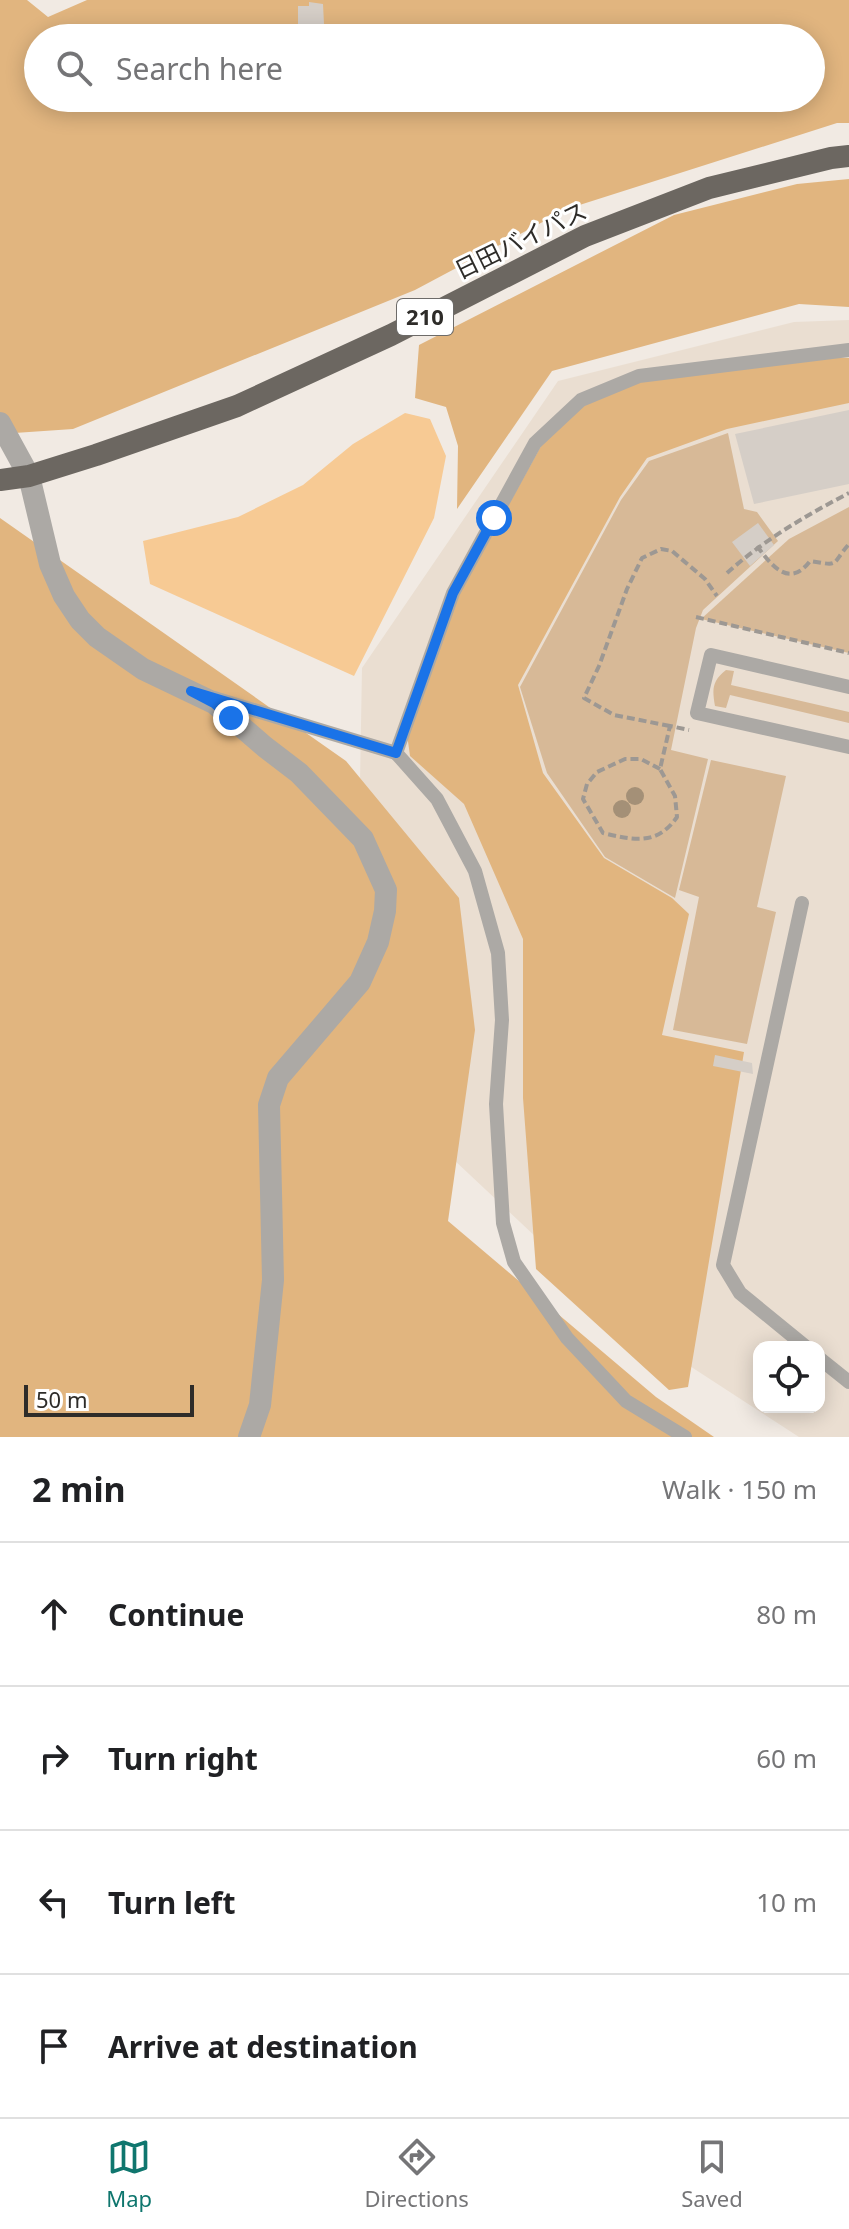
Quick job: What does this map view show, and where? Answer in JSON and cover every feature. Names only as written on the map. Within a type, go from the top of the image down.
[{"type":"highway","name":"日田バイパス","points":[[0,480],[29,476],[237,406],[391,335],[585,236],[709,188],[849,156]]},
{"type":"street","points":[[0,423],[29,476],[50,564],[64,596],[80,620],[97,637],[143,669],[214,703],[299,773],[363,839],[386,890],[378,942],[360,982],[278,1078],[269,1105],[273,1280],[260,1405],[249,1437]]},
{"type":"lane","points":[[396,753],[453,593],[535,443],[581,400],[639,376],[849,350]]},
{"type":"lane","points":[[849,687],[711,655],[697,713],[849,747]]},
{"type":"lane","points":[[191,691],[396,753],[437,799],[475,871],[498,953],[502,1020],[496,1104],[503,1223],[514,1262],[567,1338],[626,1401],[685,1437]]},
{"type":"lane","points":[[799,1341],[740,1293],[723,1265],[802,903]]},
{"type":"lane","points":[[825,1363],[849,1382]]},
{"type":"path","points":[[727,573],[757,546],[849,493]]},
{"type":"path","points":[[757,546],[773,568],[782,573],[800,571],[810,561],[826,566],[833,564],[849,544]]},
{"type":"path","points":[[696,731],[614,715],[584,698],[642,558],[661,549],[672,551],[705,579],[717,596]]},
{"type":"path","points":[[696,617],[849,653]]},
{"type":"path","points":[[660,769],[641,759],[625,759],[597,772],[587,784],[583,799],[603,833],[634,840],[654,837],[668,829],[677,817],[675,796],[660,769],[670,726]]},
{"type":"shaded area","points":[[0,0],[27,0],[48,17],[87,0],[849,0],[849,123],[837,123],[567,209],[415,290],[73,429],[0,434]]},
{"type":"shaded area","points":[[849,179],[849,307],[799,304],[552,371],[457,509],[458,446],[446,407],[415,398],[419,345],[674,215],[797,184]]},
{"type":"shaded area","points":[[849,320],[849,1437],[799,1437],[762,1413],[825,1413],[825,1341],[753,1341],[753,1407],[636,1331],[355,1067],[362,668],[558,381],[794,322]]},
{"type":"shaded area","points":[[826,357],[849,358],[849,403],[727,429],[647,458],[620,497],[518,685],[543,773],[604,858],[672,898],[689,914],[662,1035],[744,1052],[688,1387],[669,1390],[536,1269],[523,1098],[523,939],[464,804],[410,756],[407,734],[458,596],[541,446],[583,406],[642,381]]},
{"type":"shaded area","points":[[405,413],[430,419],[446,456],[434,518],[354,676],[150,584],[143,541],[238,517],[303,485],[353,444]]},
{"type":"shaded area","points":[[728,433],[744,509],[757,512],[778,541],[703,610],[696,628],[671,750],[708,759],[675,898],[605,857],[547,773],[520,687],[621,500],[649,461]]},
{"type":"shaded area","points":[[849,507],[849,653],[701,619],[789,539]]},
{"type":"shaded area","points":[[0,518],[346,761],[459,898],[475,1030],[448,1221],[656,1397],[714,1437],[0,1437]]},
{"type":"shaded area","points":[[726,670],[734,671],[731,685],[849,712],[849,723],[730,695],[726,708],[715,706],[714,686]]},
{"type":"shaded area","points":[[711,760],[786,776],[757,907],[776,912],[747,1044],[673,1030],[699,897],[679,890]]},
{"type":"building","points":[[309,2],[323,4],[324,24],[298,24],[298,6],[309,6]]},
{"type":"building","points":[[849,410],[849,484],[754,504],[735,434]]},
{"type":"building","points":[[758,523],[774,545],[750,566],[732,542]]},
{"type":"building","points":[[715,1055],[752,1063],[753,1074],[713,1066]]},
{"type":"route","points":[[231,718],[214,703],[191,691],[396,753],[453,593],[494,518]]}]
